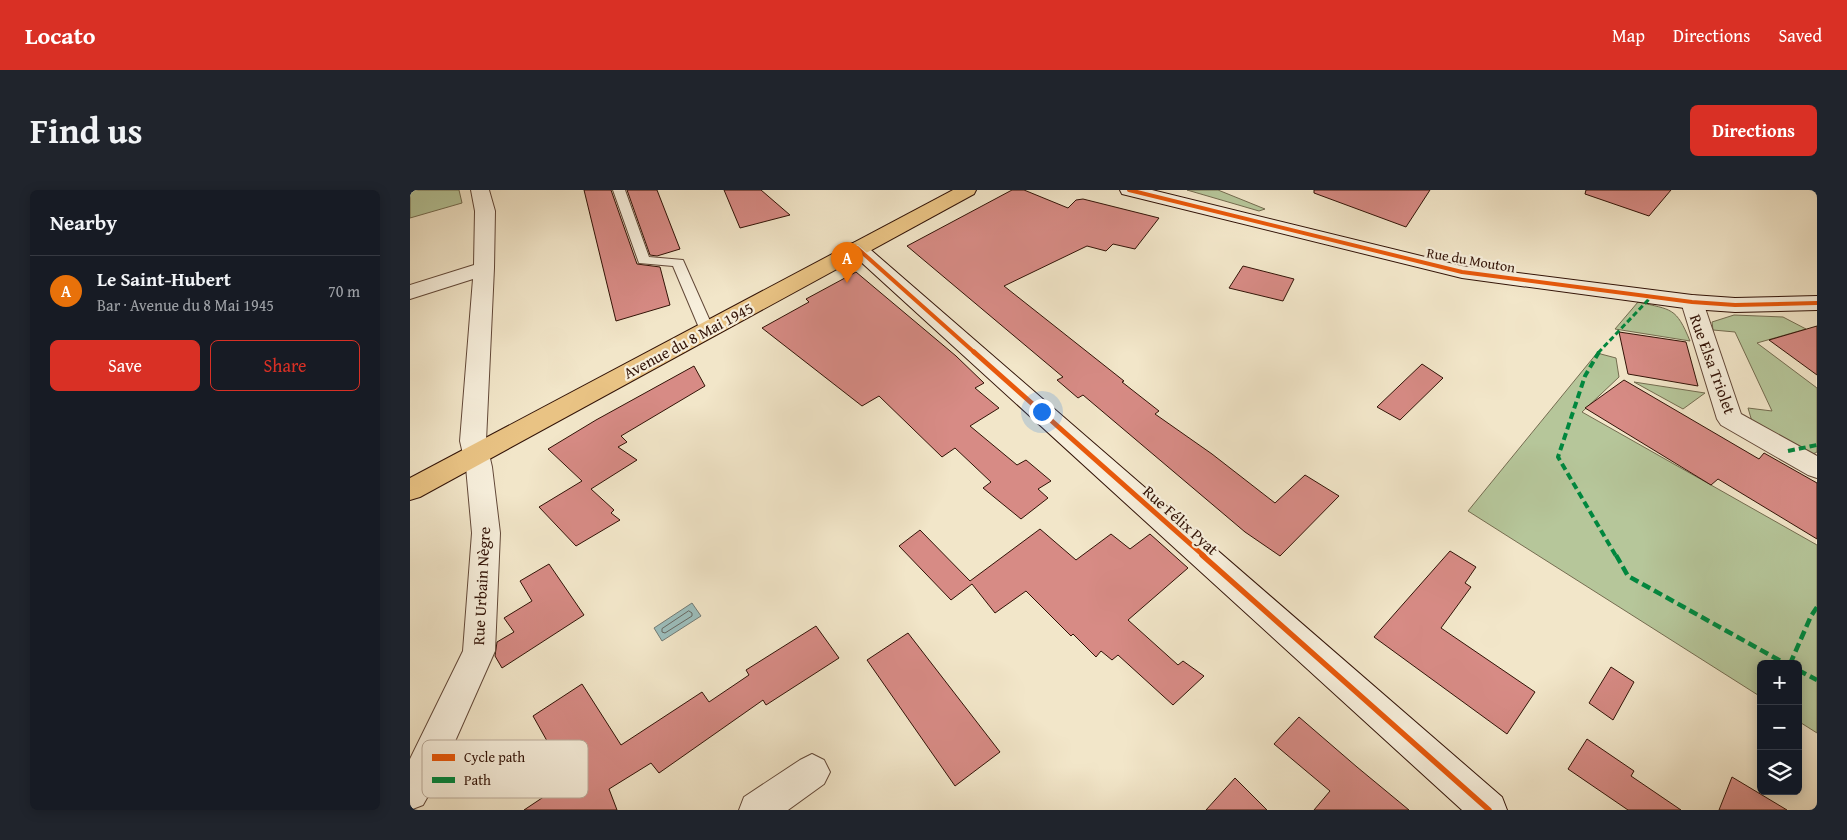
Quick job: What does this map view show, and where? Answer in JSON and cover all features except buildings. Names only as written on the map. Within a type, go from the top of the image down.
[{"type":"main road","name":"Avenue du 8 Mai 1945","points":[[410,490],[967,190]]},
{"type":"street","name":"Rue Urbain Nègre","points":[[438,740],[479,651],[486,533],[480,467],[475,455],[474,441],[484,268],[485,211],[480,190]]},
{"type":"street","name":"Rue du Mouton","points":[[1129,190],[1462,272],[1692,302],[1735,304],[1817,302]]},
{"type":"street","name":"Rue Félix Pyat","points":[[857,248],[1489,810]]},
{"type":"street","points":[[410,292],[484,268]]},
{"type":"street","name":"Rue Elsa Triolet","points":[[1692,302],[1730,419],[1817,468]]},
{"type":"street","name":"Rue Urbain Nègre","points":[[410,792],[422,772]]},
{"type":"street","points":[[758,810],[812,772]]},
{"type":"lane","points":[[619,190],[644,260],[678,262],[707,330]]},
{"type":"green space","points":[[410,190],[459,190],[462,203],[410,218]]},
{"type":"green space","points":[[1187,190],[1218,190],[1265,209],[1259,211]]},
{"type":"green space","points":[[1638,302],[1672,312],[1681,322],[1690,341],[1615,329]]},
{"type":"green space","points":[[1734,315],[1783,317],[1806,329],[1757,343],[1817,388],[1817,452],[1807,457],[1753,425],[1748,408],[1772,411],[1735,332],[1713,330],[1712,322]]},
{"type":"green space","points":[[1597,353],[1616,358],[1619,377],[1582,412],[1817,545],[1817,733],[1802,724],[1802,660],[1757,660],[1757,694],[1468,511]]},
{"type":"green space","points":[[1634,382],[1705,393],[1683,409]]},
{"type":"water","points":[[692,603],[701,616],[662,641],[654,628]]},
{"type":"marked path","points":[[1651,297],[1600,349],[1585,376],[1558,457],[1628,576],[1779,660]]},
{"type":"marked path","points":[[1788,451],[1817,445]]},
{"type":"marked path","points":[[1792,660],[1811,616],[1817,607]]},
{"type":"marked path","points":[[1802,672],[1817,680]]},
{"type":"cycle path","points":[[1129,190],[1462,272],[1692,302],[1735,305],[1817,303]]},
{"type":"cycle path","points":[[857,248],[1489,810]]},
{"type":"place","name":"Le Saint-Hubert","points":[[847,283]]}]
